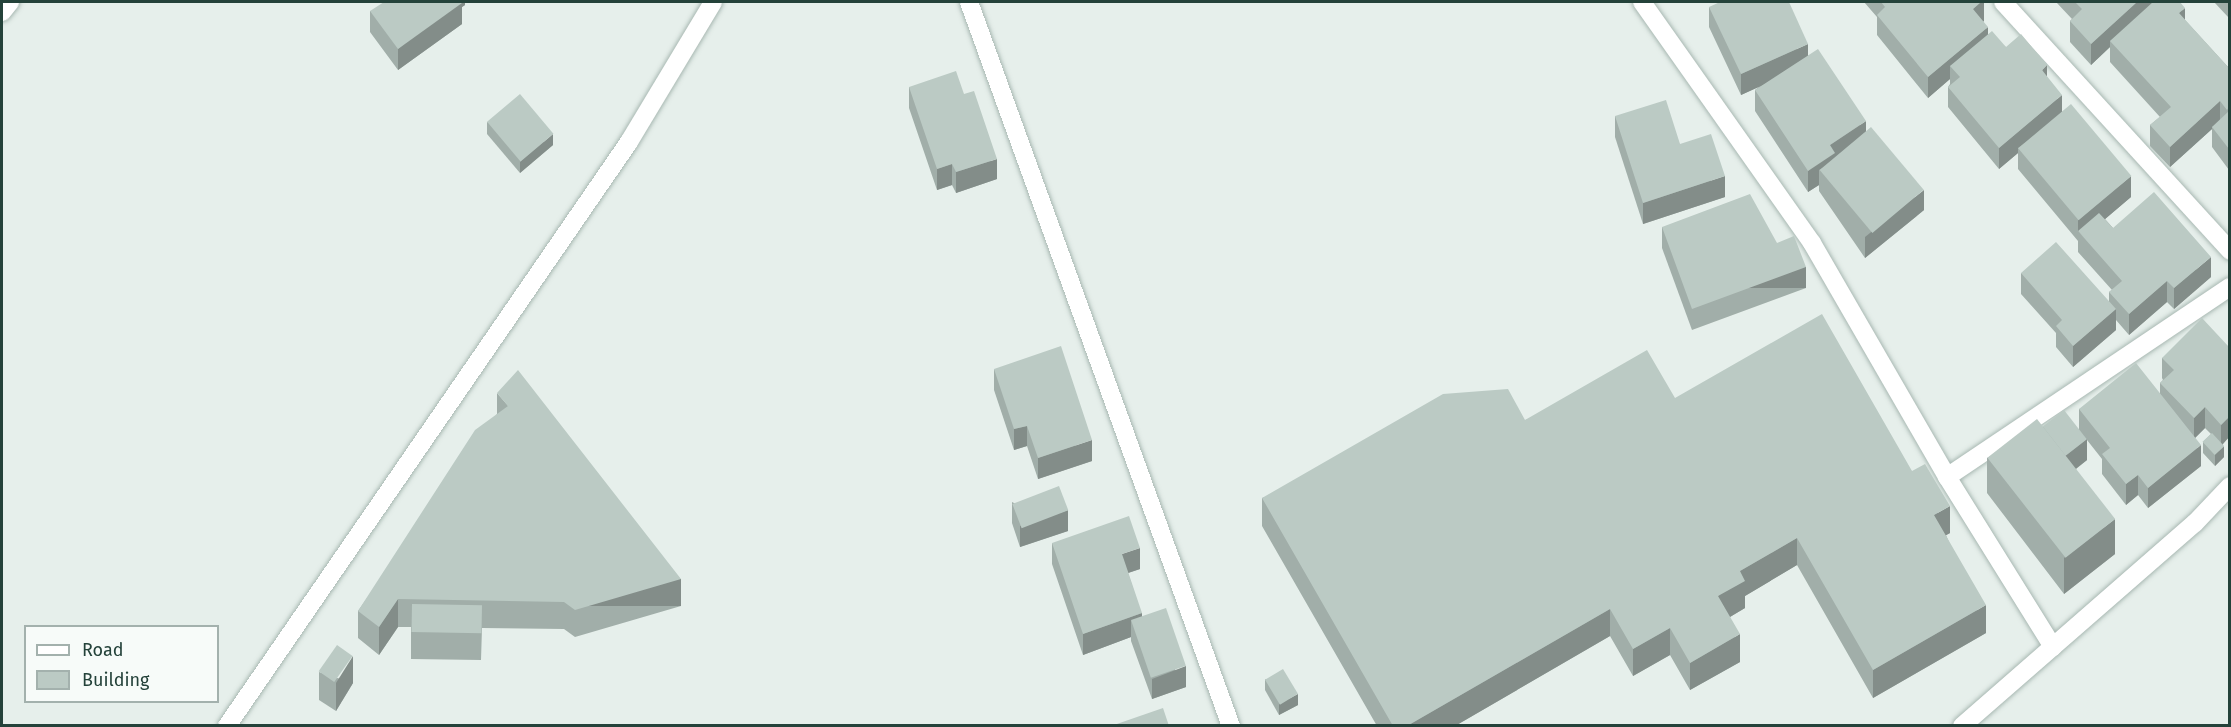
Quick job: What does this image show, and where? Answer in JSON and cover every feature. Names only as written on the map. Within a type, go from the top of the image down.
[{"type":"street","points":[[2,12],[10,2]]},
{"type":"street","points":[[227,726],[629,142],[712,2]]},
{"type":"street","points":[[969,2],[1231,726]]},
{"type":"street","points":[[1642,2],[1812,243],[1947,477],[2053,647]]},
{"type":"street","points":[[2003,2],[2229,251]]},
{"type":"street","points":[[1947,477],[2229,287]]},
{"type":"street","points":[[1962,726],[2195,523],[2229,486]]},
{"type":"building","points":[[384,2],[462,3],[398,49],[370,11]]},
{"type":"building","points":[[1720,2],[1789,2],[1808,44],[1741,74],[1709,7]]},
{"type":"building","points":[[1881,2],[1981,2],[1973,9],[1988,27],[1928,77],[1877,15],[1885,7]]},
{"type":"building","points":[[2075,2],[2137,2],[2091,44],[2070,21],[2082,9]]},
{"type":"building","points":[[2153,2],[2180,2],[2185,8],[2179,13],[2229,68],[2229,107],[2227,110],[2220,101],[2170,147],[2150,125],[2171,107],[2110,41]]},
{"type":"building","points":[[1992,31],[2006,47],[2021,34],[2047,65],[2042,70],[2062,95],[1999,148],[1948,87],[1960,77],[1950,66]]},
{"type":"building","points":[[1818,49],[1866,121],[1830,145],[1835,153],[1808,171],[1755,90]]},
{"type":"building","points":[[956,71],[964,94],[974,91],[997,159],[956,172],[952,164],[937,169],[909,87]]},
{"type":"building","points":[[520,94],[553,134],[520,161],[487,122]]},
{"type":"building","points":[[1666,100],[1680,144],[1711,134],[1725,176],[1643,203],[1615,116]]},
{"type":"building","points":[[2071,104],[2131,176],[2079,220],[2018,148]]},
{"type":"building","points":[[2229,111],[2229,149],[2212,127]]},
{"type":"building","points":[[1871,127],[1924,190],[1872,233],[1820,170]]},
{"type":"building","points":[[2154,192],[2211,257],[2174,288],[2167,281],[2129,314],[2109,292],[2122,281],[2078,231],[2099,213],[2113,228]]},
{"type":"building","points":[[1750,194],[1777,243],[1794,236],[1806,267],[1692,309],[1662,227]]},
{"type":"building","points":[[2056,242],[2116,309],[2073,346],[2056,326],[2062,320],[2021,273]]},
{"type":"building","points":[[1822,314],[1912,471],[1925,464],[1950,506],[1934,515],[1986,605],[1873,670],[1797,538],[1740,571],[1745,581],[1718,596],[1740,634],[1690,663],[1670,628],[1633,649],[1610,609],[1407,726],[1393,726],[1262,498],[1443,394],[1508,389],[1525,420],[1647,350],[1675,398]]},
{"type":"building","points":[[2202,318],[2229,347],[2229,417],[2221,425],[2205,407],[2194,418],[2160,383],[2174,370],[2162,358]]},
{"type":"building","points":[[1061,346],[1092,440],[1038,458],[1027,426],[1014,429],[994,369]]},
{"type":"building","points":[[2136,363],[2201,445],[2148,488],[2138,475],[2126,484],[2102,454],[2110,448],[2079,409]]},
{"type":"building","points":[[518,370],[681,579],[575,610],[564,602],[398,599],[379,627],[358,611],[475,430],[508,406],[497,393]]},
{"type":"building","points":[[2064,410],[2087,439],[2066,456],[2043,427]]},
{"type":"building","points":[[2037,419],[2115,519],[2066,558],[1987,458]]},
{"type":"building","points":[[2212,433],[2224,446],[2215,455],[2202,442]]},
{"type":"building","points":[[1059,486],[1068,510],[1022,528],[1012,504]]},
{"type":"building","points":[[1129,516],[1140,548],[1122,554],[1142,613],[1083,634],[1052,543]]},
{"type":"building","points":[[412,604],[482,605],[482,633],[412,632]]},
{"type":"building","points":[[1166,608],[1186,666],[1151,678],[1131,620]]},
{"type":"building","points":[[337,645],[353,656],[334,682],[319,671]]},
{"type":"building","points":[[1283,669],[1298,694],[1280,705],[1265,680]]},
{"type":"building","points":[[1163,708],[1169,726],[1111,726]]}]
